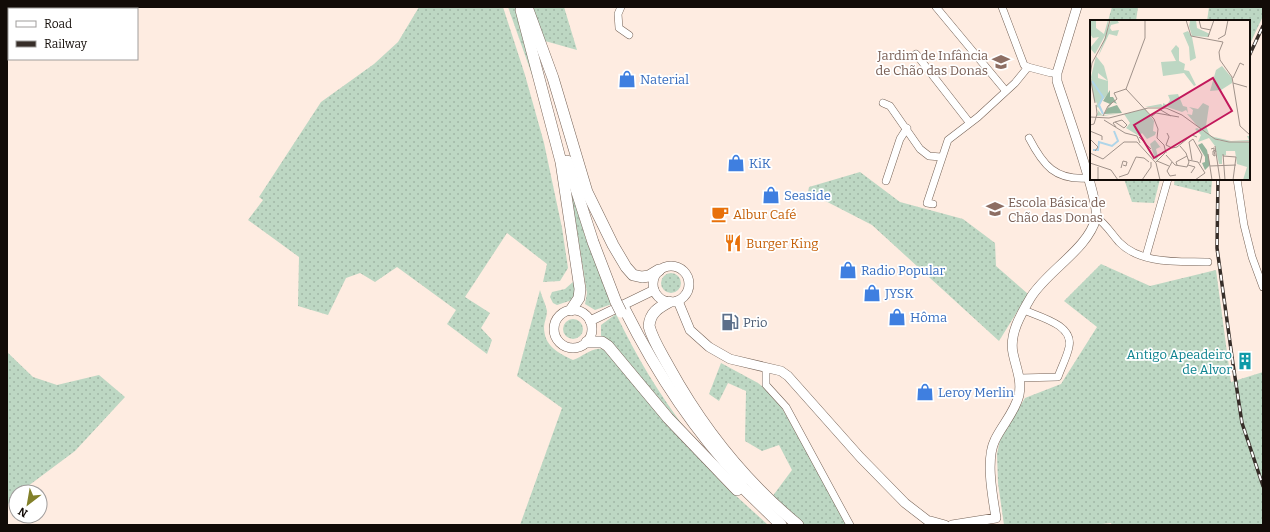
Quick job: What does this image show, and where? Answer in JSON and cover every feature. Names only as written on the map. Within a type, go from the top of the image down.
[{"type":"main road","points":[[521,7],[584,216],[618,301],[648,363],[688,424],[726,471],[748,494],[782,525]]},
{"type":"main road","points":[[521,7],[561,162],[568,201],[580,288],[579,298],[571,310]]},
{"type":"main road","points":[[526,7],[586,209],[618,301]]},
{"type":"main road","points":[[526,7],[553,78],[587,192],[610,238],[626,267],[633,275],[642,277],[649,276],[659,270]]},
{"type":"main road","points":[[673,302],[654,311],[649,320],[649,326],[681,388],[710,430],[758,489],[798,525]]},
{"type":"main road","points":[[623,311],[675,399],[702,436],[751,490],[790,525]]},
{"type":"main road","points":[[587,342],[602,342],[608,346],[692,445],[722,476],[776,525]]},
{"type":"street","points":[[621,7],[618,14],[619,28],[630,35]]},
{"type":"street","points":[[936,7],[1005,90]]},
{"type":"street","points":[[1002,7],[1024,65],[1051,73],[1057,73]]},
{"type":"street","points":[[952,525],[997,522],[991,461],[994,442],[1014,407],[1019,394],[1020,378],[1013,353],[1012,339],[1024,310],[1039,286],[1088,234],[1096,217],[1089,178],[1057,81],[1057,73],[1077,7]]},
{"type":"street","points":[[916,54],[969,122]]},
{"type":"street","points":[[933,204],[928,203],[941,157],[948,140],[1015,83],[1028,67]]},
{"type":"street","points":[[883,103],[890,106],[907,128],[920,149],[929,156],[941,157]]},
{"type":"street","points":[[886,182],[900,139],[907,128]]},
{"type":"street","points":[[1029,138],[1041,160],[1060,176],[1076,179],[1089,178]]},
{"type":"street","points":[[1146,256],[1168,180]]},
{"type":"street","points":[[1237,180],[1244,225],[1252,258],[1263,287]]},
{"type":"street","points":[[1096,217],[1104,222],[1120,243],[1131,251],[1163,261],[1208,262]]},
{"type":"street","points":[[672,265],[678,267],[687,274],[690,280],[689,290],[682,299],[673,302],[660,298],[654,290],[653,279],[659,270],[666,266],[672,265]]},
{"type":"street","points":[[590,321],[654,290]]},
{"type":"street","points":[[673,302],[690,330],[709,347],[730,359],[780,371],[794,381],[860,457],[911,508],[927,520],[945,525]]},
{"type":"street","points":[[571,310],[582,313],[590,321],[592,332],[587,342],[578,348],[566,347],[557,340],[553,328],[555,322],[561,314],[571,310]]},
{"type":"street","points":[[1020,378],[1058,377],[1069,346],[1068,336],[1064,329],[1024,310]]},
{"type":"street","points":[[766,368],[766,385],[786,407],[850,525]]},
{"type":"green space","points":[[419,7],[503,7],[525,75],[544,143],[562,228],[568,268],[560,281],[543,282],[547,264],[507,233],[465,297],[490,313],[481,328],[492,340],[487,354],[447,324],[456,310],[397,267],[375,282],[360,273],[346,278],[328,315],[298,306],[299,257],[248,220],[263,200],[259,197],[321,102],[374,64],[398,42]]},
{"type":"green space","points":[[508,7],[516,7],[537,89]]},
{"type":"green space","points":[[532,7],[564,7],[577,50],[545,41]]},
{"type":"green space","points":[[1112,7],[1138,7],[1136,20],[1108,20]]},
{"type":"green space","points":[[1209,7],[1263,7],[1263,16],[1250,44],[1250,20],[1207,20]]},
{"type":"green space","points":[[860,172],[900,202],[963,219],[995,243],[996,266],[1028,294],[999,341],[872,225],[808,192],[809,187]]},
{"type":"green space","points":[[1124,180],[1160,180],[1154,203],[1132,202]]},
{"type":"green space","points":[[1175,180],[1212,180],[1211,194],[1174,185]]},
{"type":"green space","points":[[570,186],[586,239],[612,304],[595,310],[585,304],[587,293]]},
{"type":"green space","points":[[1101,264],[1150,286],[1216,270],[1231,382],[1263,372],[1263,525],[1112,525],[1111,523],[1093,525],[1004,525],[998,483],[997,454],[1000,440],[1025,398],[1061,384],[1097,327],[1064,301]]},
{"type":"green space","points":[[671,273],[678,276],[681,283],[678,290],[671,293],[664,290],[661,283],[664,276]]},
{"type":"green space","points":[[574,281],[577,289],[572,300],[557,305],[553,303],[550,297],[552,292],[565,289]]},
{"type":"green space","points":[[540,290],[547,311],[544,325],[546,339],[549,344],[562,355],[573,360],[592,350],[604,350],[723,484],[768,525],[520,525],[562,408],[517,376]]},
{"type":"green space","points":[[616,314],[648,374],[687,431],[615,347],[601,337],[601,325]]},
{"type":"green space","points":[[573,319],[580,322],[583,329],[580,336],[573,339],[566,336],[563,329],[566,322]]},
{"type":"green space","points":[[7,352],[33,377],[57,385],[99,375],[125,397],[75,451],[31,484],[8,484],[7,505]]},
{"type":"green space","points":[[721,363],[758,383],[776,397],[847,525],[801,525],[772,497],[792,470],[779,445],[762,451],[745,441],[746,391],[728,383],[719,401],[709,394]]},
{"type":"railway","points":[[1250,54],[1263,26]]},
{"type":"railway","points":[[1218,180],[1217,248],[1233,364],[1242,423],[1263,486]]},
{"type":"place","name":"Jardim de Infância de Chão das Donas","points":[[1001,62]]},
{"type":"place","name":"Naterial","points":[[627,79]]},
{"type":"place","name":"KiK","points":[[736,163]]},
{"type":"place","name":"Seaside","points":[[771,195]]},
{"type":"place","name":"Escola Básica de Chão das Donas","points":[[995,209]]},
{"type":"place","name":"Albur Café","points":[[720,214]]},
{"type":"place","name":"Burger King","points":[[733,243]]},
{"type":"place","name":"Radio Popular","points":[[848,270]]},
{"type":"place","name":"JYSK","points":[[872,293]]},
{"type":"place","name":"Hôma","points":[[897,317]]},
{"type":"place","name":"Prio","points":[[730,322]]},
{"type":"place","name":"Antigo Apeadeiro de Alvor","points":[[1245,361]]},
{"type":"place","name":"Leroy Merlin","points":[[925,392]]}]
